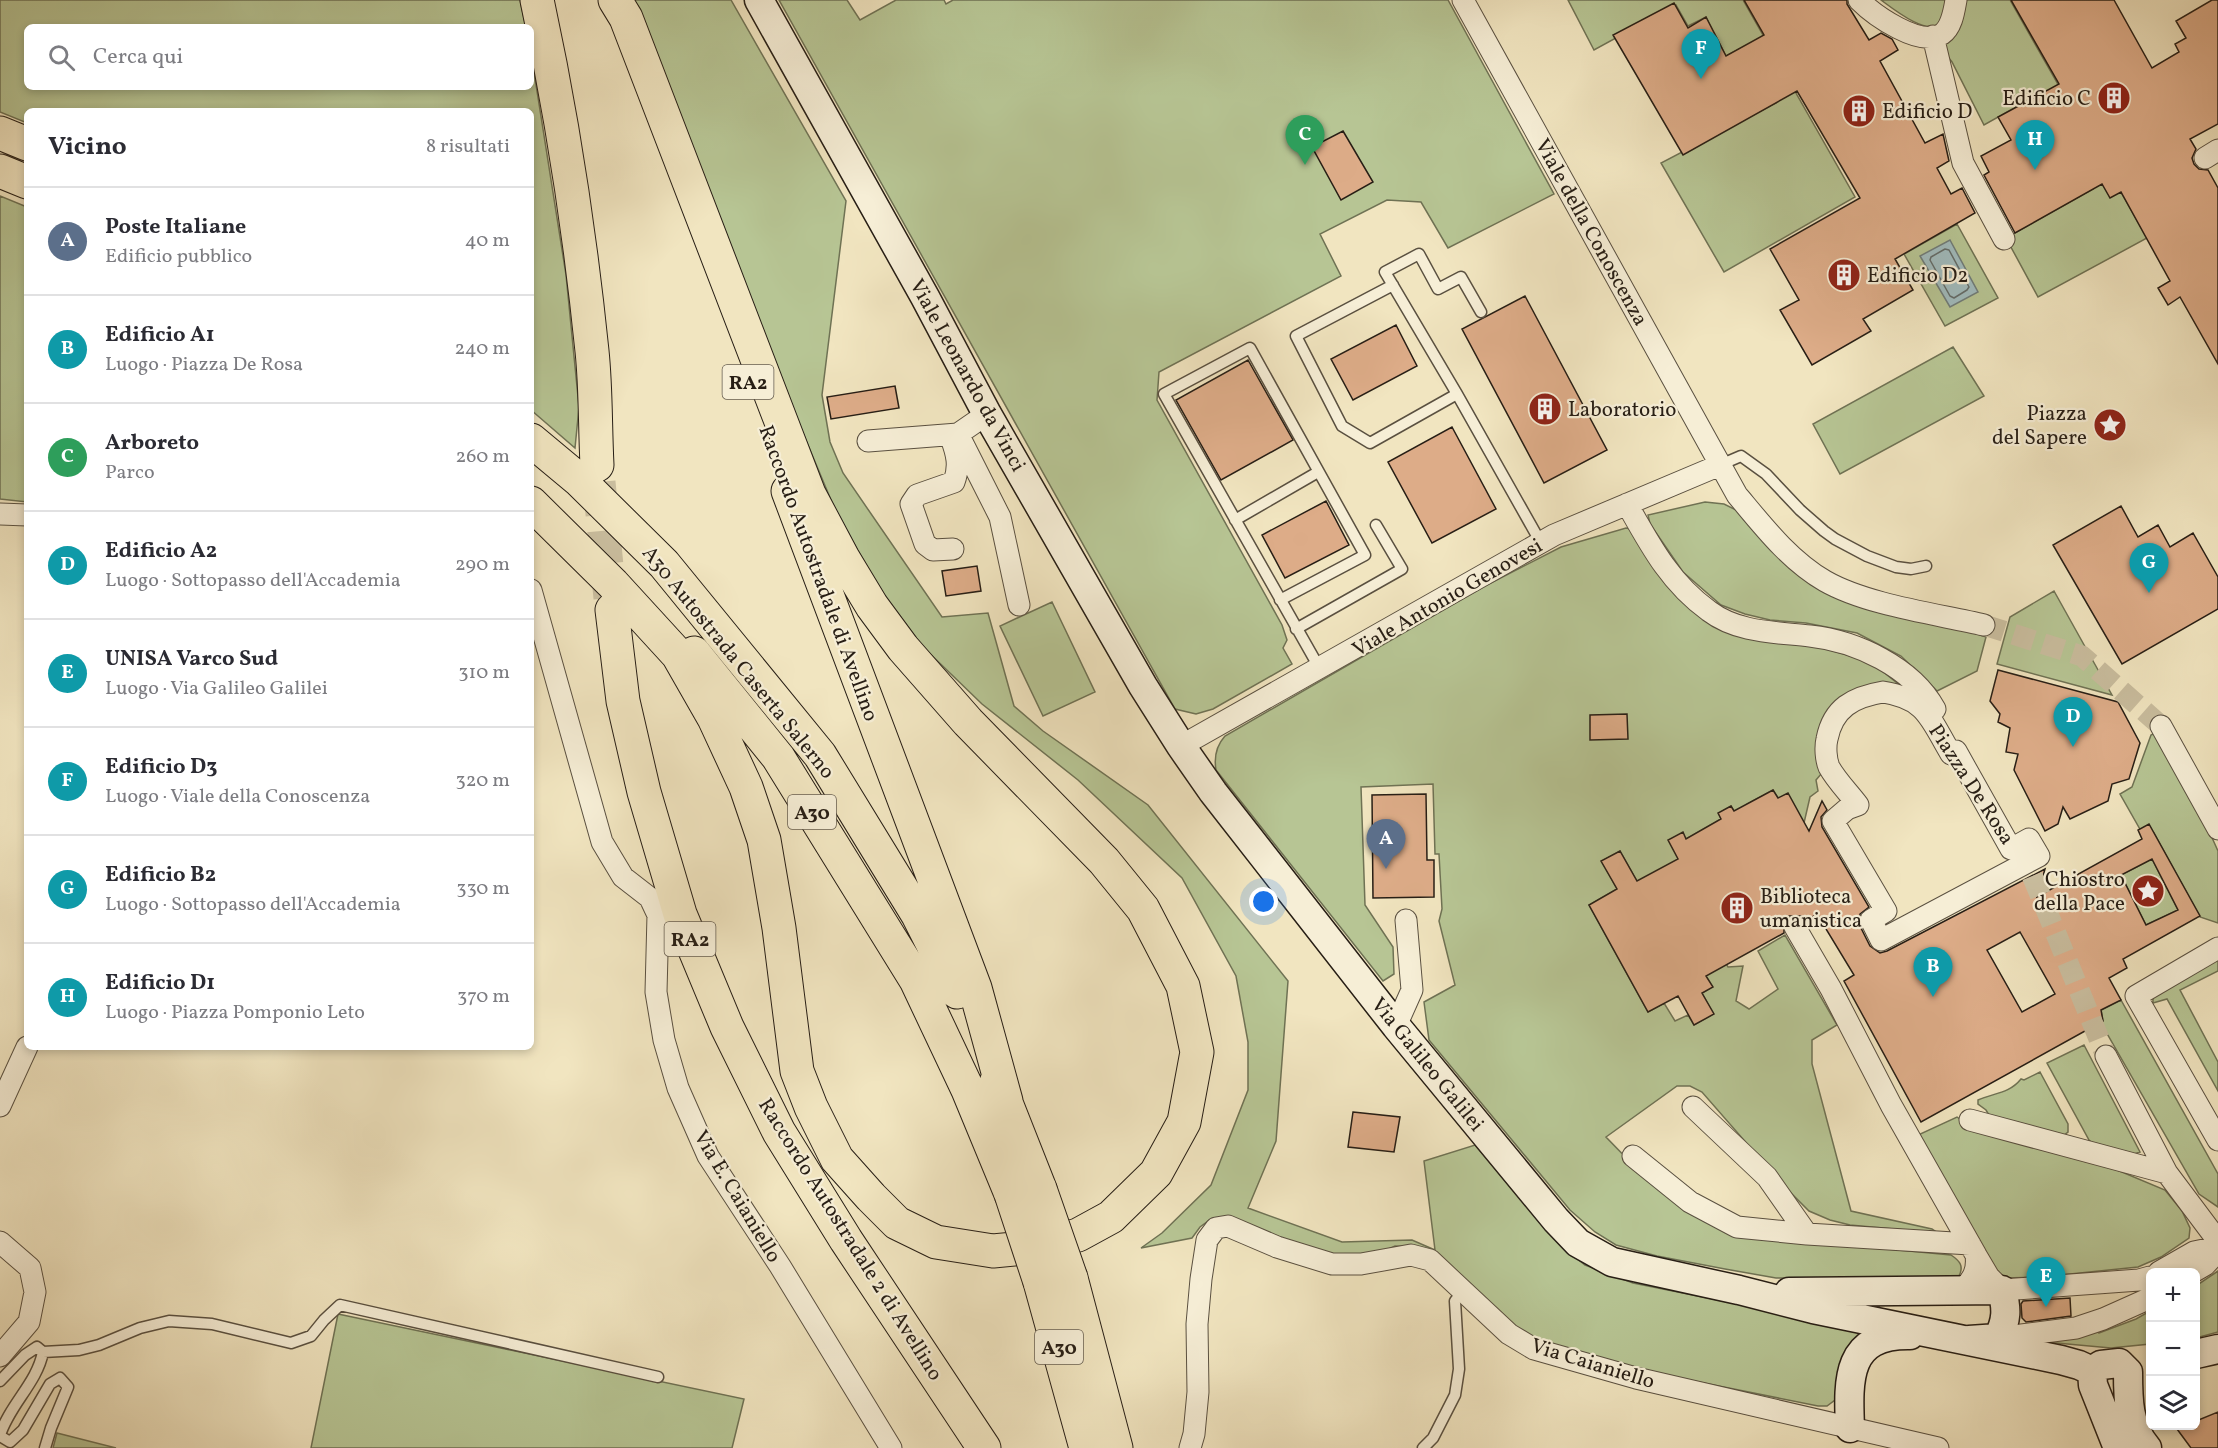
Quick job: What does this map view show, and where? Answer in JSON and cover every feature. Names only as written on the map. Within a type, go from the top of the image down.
[{"type":"highway","points":[[537,0],[551,62],[592,353],[597,465]]},
{"type":"highway","name":"Raccordo Autostradale di Avellino","points":[[606,0],[975,988],[1006,1101]]},
{"type":"highway","points":[[534,506],[613,584],[678,656],[723,737],[746,787],[764,840],[779,928],[797,1071],[811,1107],[837,1159],[897,1223],[936,1242],[993,1251],[1035,1247],[1078,1235],[1111,1216],[1156,1173],[1184,1122],[1197,1052],[1183,986],[1143,909],[1111,869],[968,722],[903,648],[843,558],[809,494],[626,18],[615,0]]},
{"type":"highway","points":[[0,133],[24,143]]},
{"type":"highway","points":[[0,171],[24,181]]},
{"type":"highway","name":"A30 Autostrada Caserta Salerno","points":[[534,442],[579,480],[664,564],[820,755],[918,915],[958,993],[1006,1101],[1025,1191],[1055,1280],[1091,1407],[1116,1448]]},
{"type":"highway","name":"A30 Autostrada Caserta Salerno","points":[[534,490],[621,570],[726,691],[778,757],[916,980],[968,1090],[1025,1191]]},
{"type":"highway","name":"Raccordo Autostradale 2 di Avellino","points":[[612,610],[623,701],[644,792],[680,915],[727,1027],[785,1142],[984,1448]]},
{"type":"highway","name":"A30 Autostrada Caserta Salerno","points":[[1086,1448],[1091,1407]]},
{"type":"street","name":"Viale Leonardo da Vinci","points":[[759,0],[920,288],[987,414],[1143,686],[1181,746]]},
{"type":"street","name":"Viale della Conoscenza","points":[[1463,0],[1737,495],[1770,534],[1801,563],[1826,581],[1866,598],[1984,626]]},
{"type":"street","points":[[1859,0],[1886,21],[1922,36],[1941,34],[1948,27],[1956,0]]},
{"type":"street","points":[[1933,36],[1963,163],[2004,239]]},
{"type":"street","points":[[868,441],[954,434],[987,414]]},
{"type":"street","points":[[953,549],[933,550],[925,544],[911,504],[917,495],[954,482],[958,458],[954,434]]},
{"type":"street","points":[[954,434],[1000,517],[1018,605]]},
{"type":"street","name":"Viale Antonio Genovesi","points":[[1181,746],[1541,543],[1720,465]]},
{"type":"street","points":[[1627,504],[1658,560],[1710,612],[1738,626],[1840,641],[1887,661],[1932,703],[1950,735]]},
{"type":"street","points":[[0,514],[24,515]]},
{"type":"street","name":"Via E. Caianiello","points":[[534,601],[602,842],[623,877],[650,898],[658,915],[656,992],[664,1040],[678,1088],[708,1156],[790,1282],[891,1448]]},
{"type":"street","name":"Piazza De Rosa","points":[[1883,692],[1902,695],[1927,712],[1951,754],[1956,751],[2011,849],[2029,839],[2039,856],[1885,938],[1881,940],[1871,920],[1886,911],[1833,821],[1847,809],[1858,805],[1828,766],[1826,745],[1830,723],[1845,705],[1863,695],[1883,692]]},
{"type":"street","points":[[2161,726],[2218,829]]},
{"type":"street","name":"Via Galileo Galilei","points":[[1181,746],[1213,792],[1396,1026],[1556,1220],[1578,1243],[1612,1262],[1813,1309],[2061,1360],[2092,1371]]},
{"type":"street","points":[[1396,1026],[1412,990],[1406,920]]},
{"type":"street","points":[[1796,927],[1901,1124],[1989,1277],[2002,1290],[2007,1307],[2006,1323],[1998,1338]]},
{"type":"street","points":[[2218,948],[2136,996],[2218,1140]]},
{"type":"street","points":[[0,1106],[26,1050]]},
{"type":"street","points":[[2106,1056],[2167,1173],[2218,1241]]},
{"type":"street","points":[[1693,1107],[1767,1177],[1807,1234]]},
{"type":"street","points":[[1970,1120],[2167,1173]]},
{"type":"street","points":[[1633,1156],[1690,1202],[1737,1227],[1973,1249]]},
{"type":"street","name":"Via Caianiello","points":[[1190,1448],[1194,1434],[1198,1392],[1197,1324],[1207,1239],[1216,1228],[1228,1226],[1276,1247],[1332,1264],[1361,1264],[1411,1256],[1430,1260],[1509,1334],[1534,1349],[1636,1378],[1938,1448]]},
{"type":"street","points":[[0,1242],[30,1269],[35,1292],[29,1322],[0,1356]]},
{"type":"street","points":[[1963,1290],[1978,1268],[1973,1249]]},
{"type":"street","points":[[2166,1268],[2194,1252],[2218,1249]]},
{"type":"street","points":[[2200,1268],[2218,1249]]},
{"type":"street","name":"Via Galileo Galilei","points":[[1739,1290],[1788,1292],[2002,1290],[2146,1278]]},
{"type":"street","points":[[1922,1290],[1918,1315],[1922,1324],[1933,1335]]},
{"type":"street","points":[[1963,1341],[2076,1328],[2146,1300]]},
{"type":"street","points":[[1850,1428],[1850,1383],[1857,1358],[1881,1338],[1892,1334],[1933,1335]]},
{"type":"street","points":[[2200,1353],[2218,1349]]},
{"type":"street","points":[[2118,1448],[2093,1385],[2092,1371],[2101,1365],[2119,1363],[2139,1367],[2130,1416],[2138,1438],[2147,1448]]},
{"type":"street","points":[[2125,1448],[2132,1445],[2147,1448]]},
{"type":"lane","points":[[1481,312],[1461,277],[1438,289],[1419,254],[1385,272],[1457,393],[1541,543]]},
{"type":"lane","points":[[1393,285],[1296,336],[1342,426],[1370,443],[1457,393]]},
{"type":"lane","points":[[1280,600],[1365,555],[1250,348],[1164,394],[1296,629],[1320,669]]},
{"type":"lane","points":[[1720,465],[1741,456],[1766,474],[1800,510],[1824,531],[1867,556],[1896,567],[1911,569],[1926,566]]},
{"type":"lane","points":[[1235,520],[1318,472]]},
{"type":"lane","points":[[1296,629],[1402,569],[1376,525]]},
{"type":"lane","points":[[1423,1448],[1433,1438],[1455,1395],[1460,1369],[1455,1301],[1463,1292]]},
{"type":"lane","points":[[0,1381],[25,1354],[37,1347],[44,1352],[79,1350],[99,1345],[140,1328],[169,1321],[212,1324],[291,1343],[311,1336],[340,1305],[658,1377]]},
{"type":"lane","points":[[44,1352],[40,1366],[5,1419],[0,1435],[10,1442],[23,1430],[50,1384],[60,1378],[68,1387],[45,1448]]},
{"type":"green space","points":[[0,0],[520,0],[525,24],[24,24],[24,90],[534,90],[534,72],[566,275],[579,407],[575,448],[534,413],[534,108],[24,108],[24,122],[0,112]]},
{"type":"green space","points":[[622,0],[731,0],[846,201],[822,395],[830,442],[843,473],[942,617],[988,613],[1014,706],[1043,731],[1148,805],[1288,981],[1276,1141],[1248,1208],[1342,1242],[1412,1240],[1435,1250],[1424,1161],[1475,1145],[1558,1243],[1585,1265],[1633,1283],[1857,1328],[1868,1333],[1835,1400],[1827,1406],[1818,1406],[1619,1366],[1548,1349],[1518,1332],[1414,1247],[1395,1246],[1376,1255],[1338,1256],[1227,1218],[1211,1219],[1200,1227],[1192,1238],[1141,1248],[1162,1233],[1211,1185],[1248,1090],[1248,1042],[1236,976],[1182,878],[1078,780],[982,704],[922,646],[881,591],[836,512]]},
{"type":"green space","points":[[779,0],[847,0],[860,20],[896,0],[944,0],[946,4],[953,0],[1448,0],[1554,194],[1448,248],[1421,202],[1387,200],[1320,234],[1341,276],[1159,372],[1157,400],[1282,625],[1287,640],[1283,648],[1292,664],[1213,709],[1196,714],[1175,709]]},
{"type":"green space","points":[[1568,0],[1743,0],[1855,197],[1724,272],[1661,163],[1776,103],[1745,46],[1726,56],[1706,17],[1688,26],[1676,5],[1594,50]]},
{"type":"green space","points":[[1881,0],[1946,0],[1942,21],[1934,26],[1927,26],[1910,20]]},
{"type":"green space","points":[[1961,0],[2010,0],[2080,123],[2063,132],[2041,93],[1984,125],[1952,62],[1944,52],[1944,41]]},
{"type":"green space","points":[[2090,138],[2147,238],[2038,297],[2006,238],[2093,189],[2070,148]]},
{"type":"green space","points":[[0,196],[24,206],[24,502],[0,499]]},
{"type":"green space","points":[[1957,224],[1998,298],[1945,326],[1904,254]]},
{"type":"green space","points":[[1953,347],[1984,396],[1840,474],[1813,424]]},
{"type":"green space","points":[[1705,502],[1724,504],[1742,513],[1803,575],[1986,637],[1977,671],[1937,691],[1901,656],[1857,633],[1806,623],[1770,620],[1721,605],[1683,572],[1650,524],[1648,515]]},
{"type":"green space","points":[[1626,528],[1631,529],[1702,616],[1734,635],[1777,643],[1820,647],[1871,662],[1897,683],[1902,695],[1845,705],[1828,766],[1816,780],[1818,791],[1810,797],[1804,823],[1778,798],[1773,790],[1747,804],[1738,818],[1731,806],[1719,813],[1721,819],[1686,839],[1682,832],[1690,880],[1637,881],[1620,851],[1602,861],[1617,889],[1589,905],[1648,1012],[1664,1003],[1675,1021],[1688,1015],[1694,1025],[1713,1014],[1702,993],[1712,987],[1697,960],[1718,949],[1728,967],[1743,966],[1736,1001],[1749,1009],[1778,989],[1758,951],[1785,935],[1837,1025],[1812,1040],[1812,1064],[1851,1211],[1932,1229],[1938,1233],[1850,1225],[1809,1211],[1784,1186],[1702,1092],[1690,1086],[1677,1086],[1606,1137],[1636,1168],[1687,1206],[1824,1243],[1951,1255],[1961,1267],[1959,1276],[1953,1279],[1776,1278],[1657,1256],[1616,1245],[1595,1232],[1570,1210],[1429,1040],[1424,1002],[1455,985],[1439,921],[1442,909],[1439,854],[1435,854],[1433,784],[1361,787],[1365,905],[1393,947],[1394,974],[1383,981],[1216,770],[1216,752],[1225,736],[1483,587],[1561,547]]},
{"type":"green space","points":[[2054,591],[2112,695],[1997,664],[2010,617]]},
{"type":"green space","points":[[1052,602],[1095,692],[1043,716],[1000,626]]},
{"type":"green space","points":[[2155,733],[2200,811],[2218,851],[2218,923],[2200,917],[2154,833],[2145,838],[2120,794],[2132,787],[2151,735]]},
{"type":"green space","points":[[2152,859],[2178,910],[2146,925],[2121,875]]},
{"type":"green space","points":[[2218,954],[2218,971],[2180,990],[2218,1062],[2218,1091],[2167,999],[2153,1003],[2153,995]]},
{"type":"green space","points":[[2121,1000],[2218,1174],[2218,1207],[2199,1194],[2101,1023],[2103,1021],[2101,1010]]},
{"type":"green space","points":[[2084,1045],[2140,1152],[2134,1154],[2095,1145],[2089,1140],[2047,1063]]},
{"type":"green space","points":[[2040,1072],[2068,1124],[2068,1132],[2064,1135],[1992,1120],[1986,1110],[1978,1104],[1978,1100],[2011,1088],[2021,1079],[2024,1080]]},
{"type":"green space","points":[[1957,1117],[1972,1128],[2110,1167],[2165,1190],[2182,1211],[2190,1228],[2189,1238],[2161,1257],[2138,1267],[2041,1277],[2004,1278],[1998,1273],[1918,1135]]},
{"type":"green space","points":[[2218,1271],[2218,1332],[2200,1337],[2200,1322],[2200,1283]]},
{"type":"green space","points":[[2146,1313],[2146,1344],[2111,1348],[2023,1340],[2098,1329],[2099,1333]]},
{"type":"green space","points":[[338,1314],[744,1399],[732,1448],[311,1448]]},
{"type":"green space","points":[[57,1433],[116,1448],[53,1448]]},
{"type":"water","points":[[1950,240],[1978,292],[1950,307],[1920,256]]},
{"type":"building","points":[[1744,0],[1847,0],[1847,4],[1869,40],[1881,33],[1892,39],[1898,50],[1880,61],[1925,143],[1943,134],[1949,161],[1937,168],[1951,194],[1962,188],[1975,213],[1895,259],[1913,290],[1863,319],[1871,331],[1812,365],[1780,310],[1799,300],[1770,249],[1860,198],[1797,91],[1683,155],[1613,35],[1674,3],[1688,28],[1706,17],[1726,56],[1764,35]]},
{"type":"building","points":[[2011,0],[2114,0],[2152,68],[2179,52],[2175,44],[2186,38],[2176,21],[2212,0],[2218,0],[2218,124],[2190,139],[2196,149],[2192,158],[2194,164],[2199,169],[2208,170],[2218,188],[2218,364],[2180,297],[2168,305],[2158,288],[2170,281],[2121,192],[2110,198],[2102,184],[2015,233],[1984,175],[1989,172],[1981,156],[2011,140],[1998,117],[2059,84]]},
{"type":"building","points":[[1343,131],[1373,182],[1341,200],[1312,147]]},
{"type":"building","name":"Laboratorio","points":[[1525,296],[1607,450],[1544,483],[1462,329]]},
{"type":"building","points":[[1396,325],[1417,366],[1353,400],[1331,359]]},
{"type":"building","points":[[1248,360],[1293,440],[1221,480],[1176,400]]},
{"type":"building","points":[[895,386],[899,408],[831,419],[827,397]]},
{"type":"building","points":[[1452,427],[1496,509],[1432,543],[1388,462]]},
{"type":"building","points":[[1326,501],[1349,545],[1285,578],[1262,535]]},
{"type":"building","points":[[2121,506],[2138,537],[2158,525],[2170,547],[2193,533],[2218,577],[2218,609],[2122,664],[2053,545]]},
{"type":"building","points":[[977,566],[981,591],[946,596],[942,571]]},
{"type":"building","points":[[1998,670],[2118,702],[2140,743],[2129,779],[2112,784],[2108,801],[2070,819],[2063,807],[2058,824],[2045,831],[2014,770],[2018,754],[2006,752],[2010,728],[1998,722],[2000,714],[1990,701]]},
{"type":"building","points":[[1627,714],[1628,739],[1590,740],[1590,715]]},
{"type":"building","points":[[1773,790],[1778,798],[1788,793],[1809,831],[1822,801],[1827,810],[1821,817],[1822,827],[1869,907],[1860,914],[1860,926],[1870,946],[1880,953],[2045,869],[2037,897],[2142,839],[2138,830],[2149,824],[2200,916],[2123,959],[2127,968],[2109,978],[2121,1000],[2101,1010],[2103,1021],[1921,1122],[1844,981],[1854,975],[1817,914],[1806,921],[1801,916],[1789,916],[1784,921],[1784,933],[1706,976],[1713,987],[1702,993],[1714,1014],[1694,1025],[1678,996],[1648,1012],[1589,905],[1617,889],[1601,861],[1620,851],[1637,881],[1678,859],[1668,840],[1683,832],[1686,839],[1721,819],[1718,813],[1731,806],[1734,811]],"holes":[[[2152,859],[2178,910],[2146,925],[2121,875]],[[2020,932],[2055,994],[2022,1012],[1987,950]]]},
{"type":"building","points":[[1426,794],[1427,860],[1434,860],[1434,897],[1373,898],[1372,795]]},
{"type":"building","points":[[1353,1112],[1400,1117],[1394,1152],[1348,1147]]},
{"type":"building","points":[[2070,1298],[2071,1316],[2026,1322],[2022,1318],[2021,1304],[2023,1301]]},
{"type":"building","points":[[2218,1412],[2218,1448],[2191,1448],[2178,1430],[2200,1430],[2200,1419]]},
{"type":"tunnel","points":[[599,482],[610,598]]},
{"type":"tunnel","points":[[1984,625],[2082,656],[2161,726]]},
{"type":"tunnel","points":[[2017,849],[2032,875],[2106,1056]]},
{"type":"place","name":"Edificio D3","points":[[1701,79]]},
{"type":"place","name":"Edificio C","points":[[2114,98]]},
{"type":"place","name":"Edificio D","points":[[1859,111]]},
{"type":"place","name":"Arboreto","points":[[1305,165]]},
{"type":"place","name":"Edificio D1","points":[[2035,170]]},
{"type":"place","name":"Edificio D2","points":[[1844,275]]},
{"type":"place","name":"Laboratorio","points":[[1545,409]]},
{"type":"place","name":"Piazza del Sapere","points":[[2110,425]]},
{"type":"place","name":"Edificio B2","points":[[2149,593]]},
{"type":"place","name":"Edificio A2","points":[[2073,747]]},
{"type":"place","name":"Poste Italiane","points":[[1386,869]]},
{"type":"place","name":"Chiostro della Pace","points":[[2148,891]]},
{"type":"place","name":"Biblioteca umanistica","points":[[1737,908]]},
{"type":"place","name":"Edificio A1","points":[[1933,997]]},
{"type":"place","name":"UNISA Varco Sud","points":[[2046,1307]]}]
